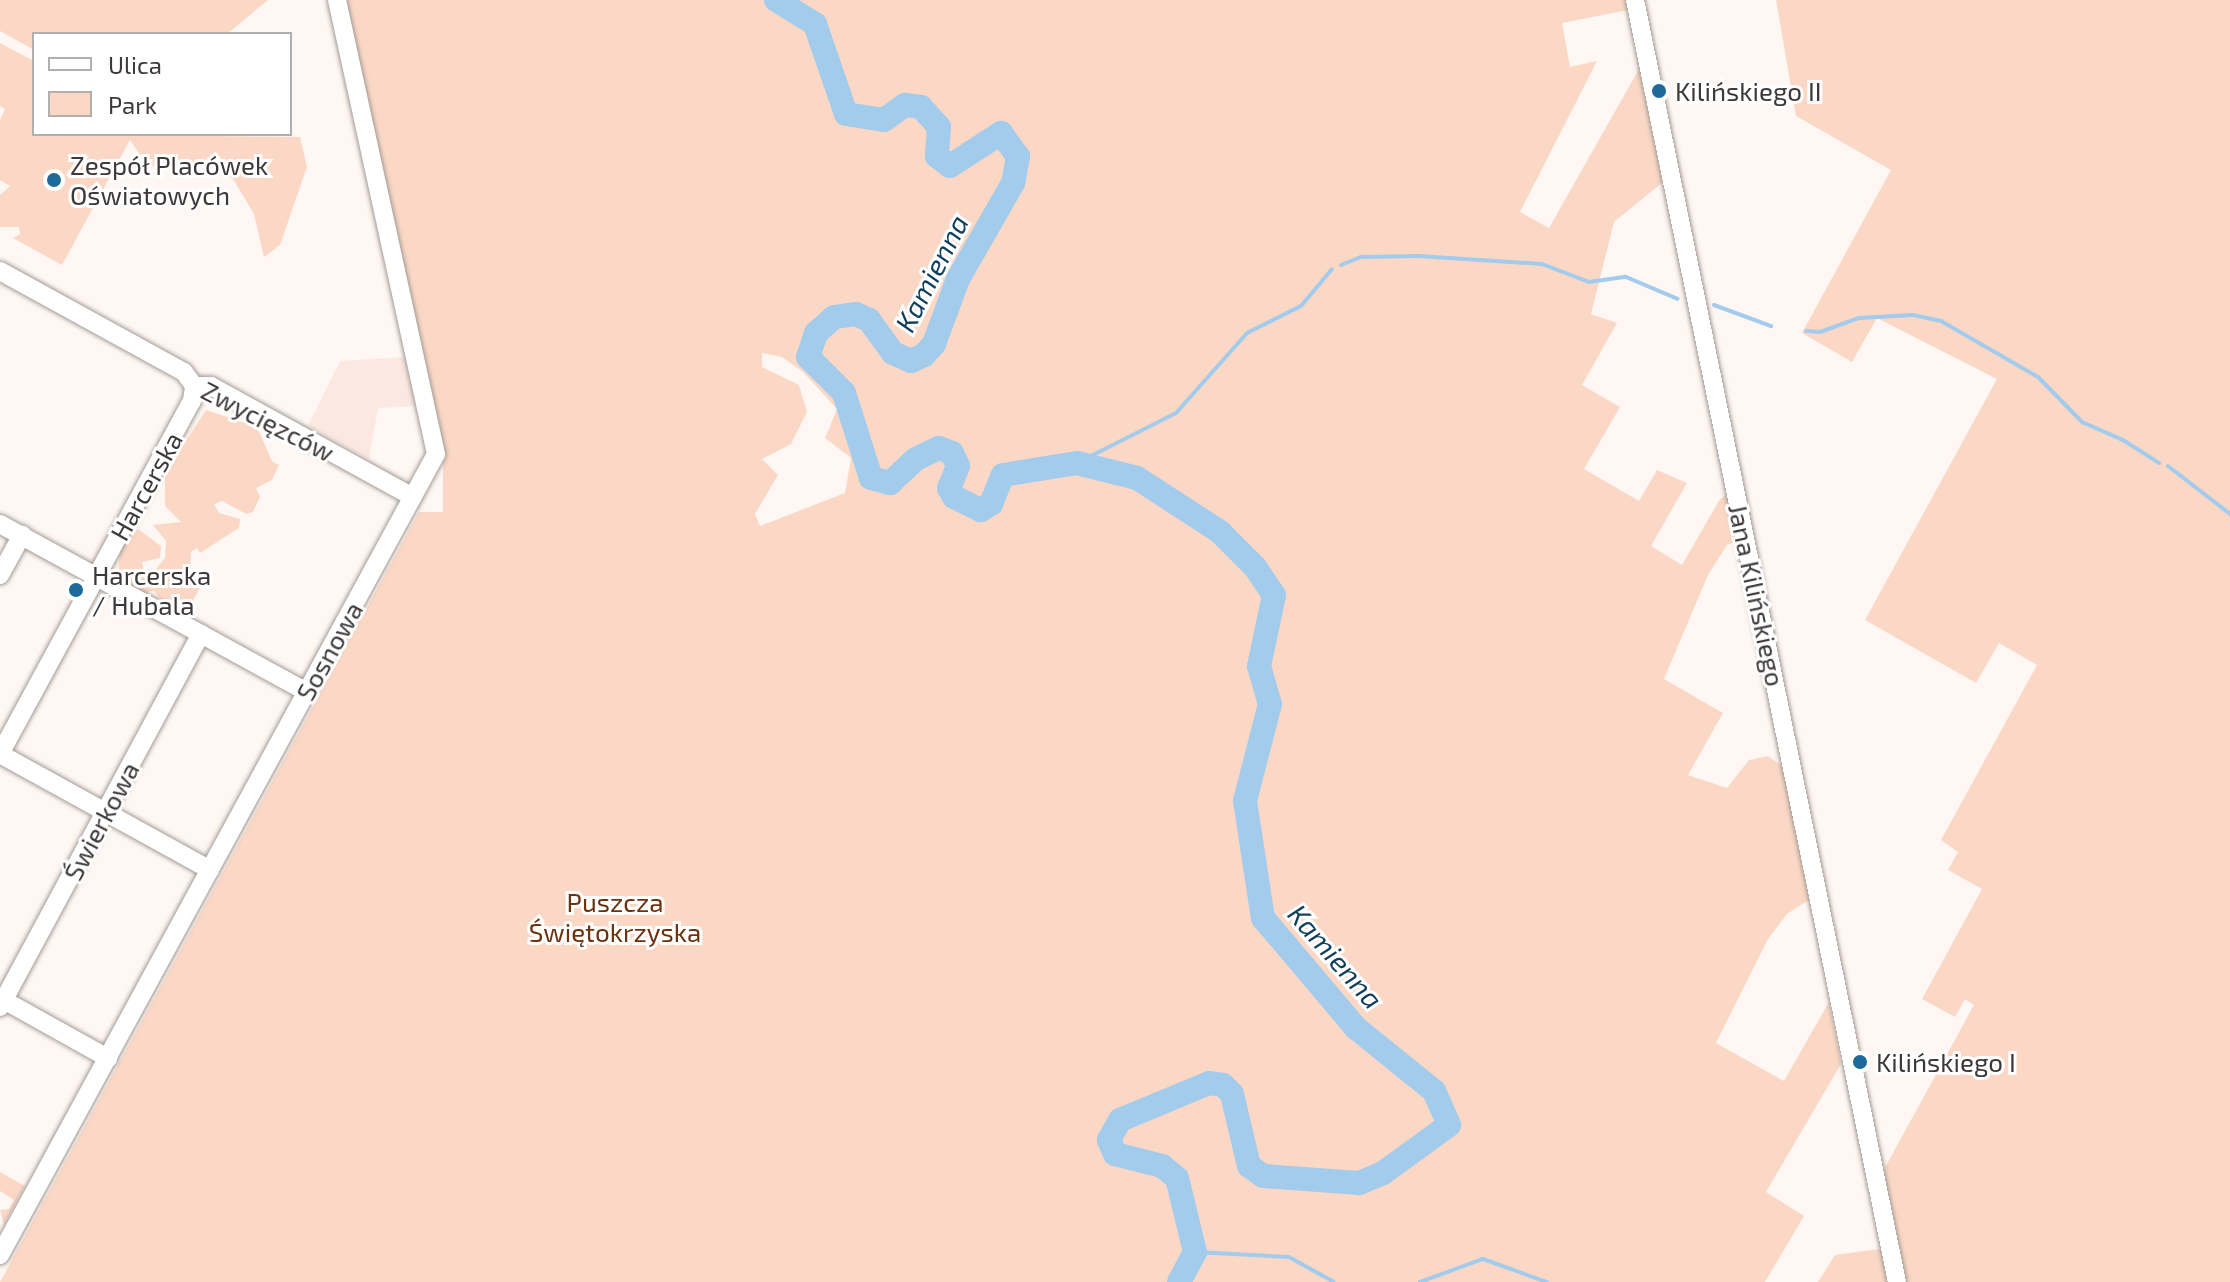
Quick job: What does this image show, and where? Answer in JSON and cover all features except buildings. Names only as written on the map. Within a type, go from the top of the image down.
[{"type":"street","name":"Sosnowa","points":[[2,1245],[108,1058],[436,454],[337,0]]},
{"type":"street","name":"Jana Kilińskiego","points":[[1635,0],[1897,1282]]},
{"type":"street","name":"Zwycięzców","points":[[0,271],[184,372],[194,386],[211,386],[413,497]]},
{"type":"street","name":"Harcerska","points":[[0,754],[189,407],[194,386]]},
{"type":"street","points":[[0,524],[307,692]]},
{"type":"street","points":[[0,575],[22,535]]},
{"type":"street","name":"Świerkowa","points":[[1,1002],[201,634]]},
{"type":"street","points":[[0,754],[210,870]]},
{"type":"street","points":[[1,1002],[108,1058]]},
{"type":"shaded area","points":[[406,357],[416,406],[378,408],[369,459],[308,426],[340,361]]},
{"type":"green space","points":[[0,0],[268,0],[229,32],[32,32],[32,49],[0,31]]},
{"type":"green space","name":"Puszcza Świętokrzyska","points":[[345,0],[1626,0],[1628,10],[1562,23],[1570,67],[1597,61],[1520,212],[1549,228],[1639,69],[1663,182],[1614,222],[1591,314],[1617,323],[1582,385],[1620,407],[1584,469],[1639,501],[1657,470],[1687,483],[1651,546],[1682,565],[1720,499],[1729,493],[1738,541],[1727,545],[1708,575],[1664,679],[1723,713],[1688,775],[1727,788],[1749,760],[1768,756],[1786,769],[1809,900],[1787,914],[1768,939],[1716,1043],[1784,1081],[1829,1002],[1841,1064],[1766,1192],[1804,1216],[1765,1282],[0,1282],[419,512],[443,512],[443,460]],"holes":[[[762,353],[782,357],[803,372],[837,409],[825,438],[851,458],[845,493],[760,526],[755,514],[778,475],[762,459],[791,444],[807,412],[799,385],[762,367]]]},
{"type":"green space","points":[[1776,0],[2230,0],[2230,1282],[1818,1282],[1835,1255],[1894,1247],[1882,1173],[1974,1005],[1965,999],[1955,1017],[1922,999],[1982,889],[1948,870],[1958,852],[1941,840],[2037,665],[1999,643],[1976,683],[1865,620],[1997,379],[1877,318],[1852,362],[1802,333],[1891,170],[1796,116]]},
{"type":"green space","name":"Zespół Placówek Oświatowych","points":[[0,43],[32,60],[32,136],[300,137],[307,167],[280,245],[264,257],[254,214],[233,179],[208,164],[161,171],[144,161],[130,140],[62,265],[13,238],[20,234],[19,227],[0,227],[0,195],[10,186],[0,180],[0,120],[5,109],[0,106]]},
{"type":"green space","points":[[206,410],[257,427],[272,461],[279,465],[272,480],[256,488],[260,497],[253,512],[246,514],[222,501],[214,504],[219,513],[240,519],[239,528],[200,553],[197,548],[191,552],[190,576],[201,586],[184,617],[168,609],[154,591],[138,593],[118,579],[120,548],[138,529],[161,546],[160,558],[142,562],[144,571],[153,573],[165,558],[166,541],[153,525],[181,522],[165,506],[165,473]]},
{"type":"green space","points":[[0,1172],[25,1186],[4,1225],[0,1210],[9,1209],[14,1200],[0,1191]]},
{"type":"waterway","name":"Kamienna","points":[[776,0],[815,24],[846,114],[884,120],[905,105],[921,107],[939,127],[937,156],[950,166],[1001,133],[1018,156],[1013,183],[958,279],[934,344],[924,355],[911,361],[893,353],[869,320],[856,314],[834,317],[816,333],[808,357],[844,393],[871,478],[890,483],[916,459],[939,448],[952,453],[958,466],[949,488],[954,497],[981,510],[991,504],[1003,475],[1077,463],[1137,478],[1220,532],[1255,567],[1274,595],[1259,666],[1270,704],[1245,801],[1263,918],[1356,1028],[1434,1091],[1449,1125],[1383,1173],[1359,1183],[1263,1176],[1249,1166],[1232,1094],[1223,1085],[1209,1083],[1120,1120],[1109,1140],[1115,1154],[1162,1166],[1177,1178],[1195,1252],[1179,1282]]},
{"type":"waterway","points":[[1341,265],[1361,257],[1418,256],[1542,264],[1589,282],[1626,277],[1678,299]]},
{"type":"waterway","points":[[1077,463],[1176,413],[1247,333],[1301,306],[1332,269]]},
{"type":"waterway","points":[[1714,305],[1771,326]]},
{"type":"waterway","points":[[1806,331],[1820,332],[1859,318],[1913,315],[1941,321],[2038,377],[2082,422],[2123,440],[2159,463]]},
{"type":"waterway","points":[[2168,466],[2230,514]]},
{"type":"waterway","points":[[1195,1252],[1289,1257],[1334,1282]]},
{"type":"waterway","points":[[1420,1282],[1483,1259],[1547,1282]]},
{"type":"place","name":"Kilińskiego II","points":[[1659,91]]},
{"type":"place","name":"Zespół Placówek Oświatowych","points":[[54,180]]},
{"type":"place","name":"Harcerska / Hubala","points":[[76,590]]},
{"type":"place","name":"Kilińskiego I","points":[[1860,1062]]}]
